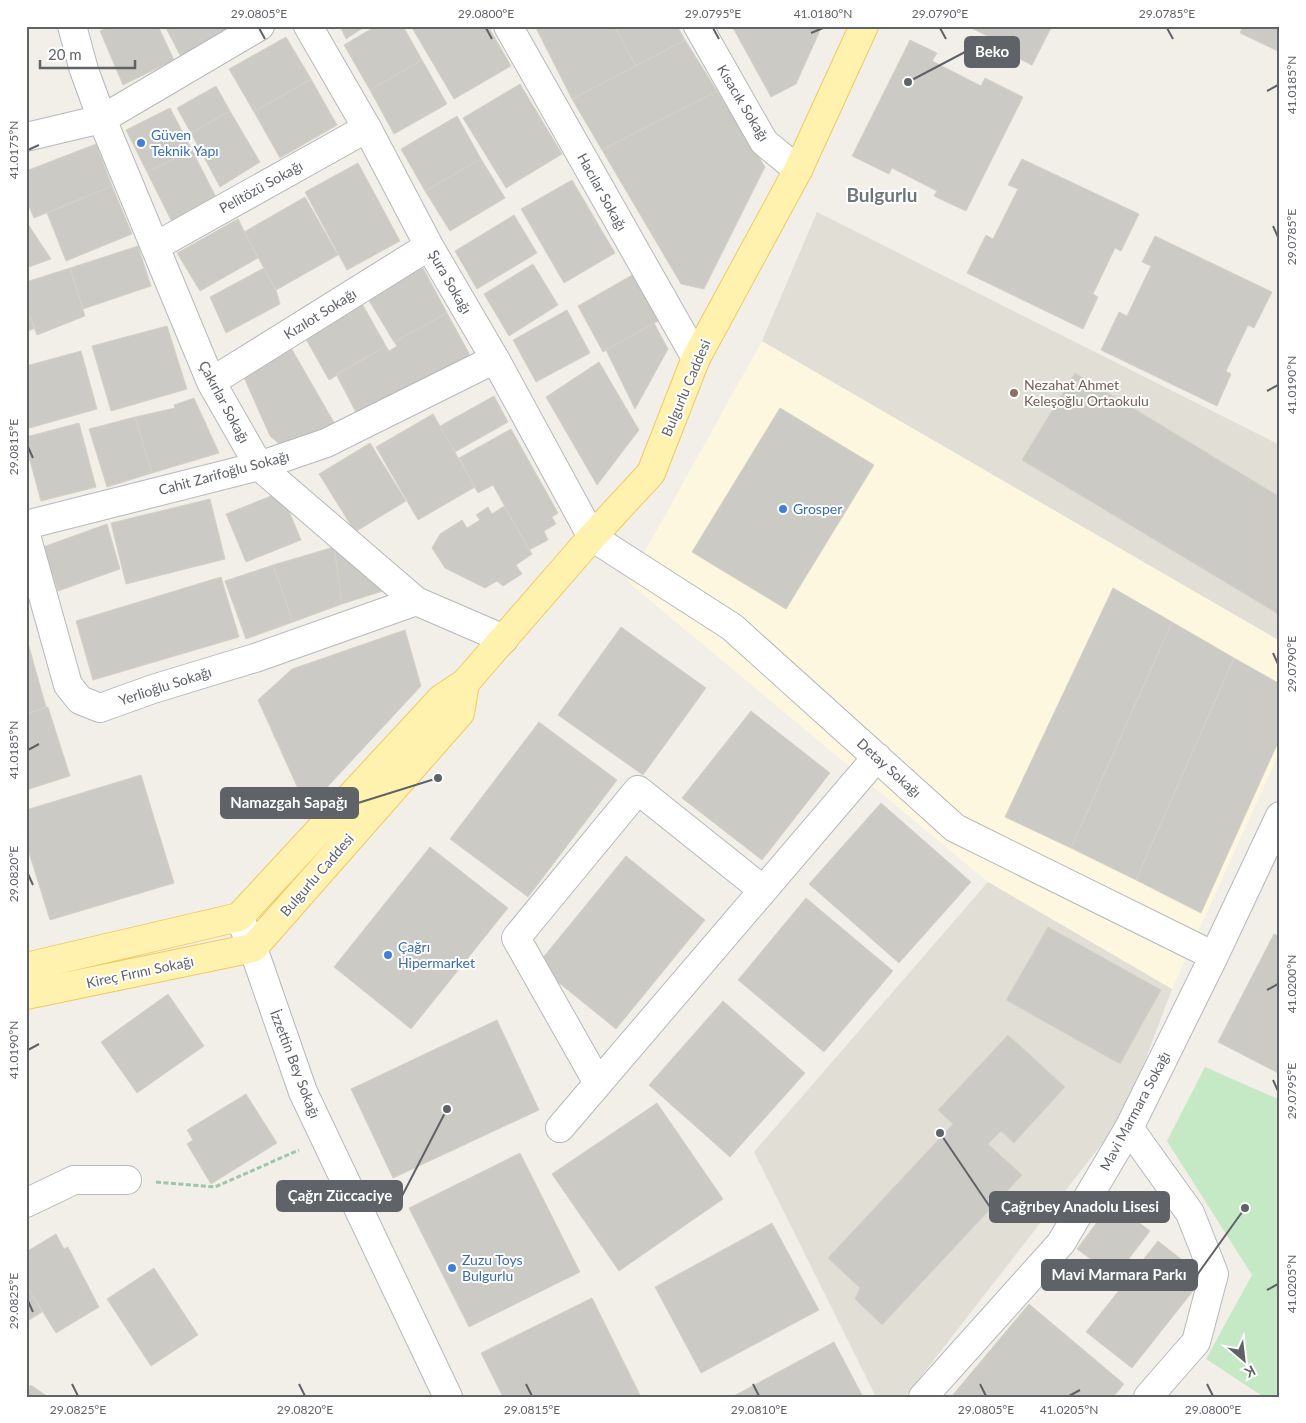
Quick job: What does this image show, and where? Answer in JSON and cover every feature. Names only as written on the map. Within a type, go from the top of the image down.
[{"type":"main road","name":"Bulgurlu Caddesi","points":[[239,917],[442,699],[465,683],[592,537],[651,473],[696,358],[798,170],[864,26]]},
{"type":"main road","name":"Bulgurlu Caddesi","points":[[253,948],[460,713],[465,683]]},
{"type":"main road","points":[[26,967],[239,917]]},
{"type":"main road","name":"Kireç Fırını Sokağı","points":[[26,995],[253,948]]},
{"type":"street","name":"Çakırlar Sokağı","points":[[72,26],[84,70],[102,119],[211,382],[259,466],[416,601],[504,639]]},
{"type":"street","points":[[26,137],[102,119],[260,26]]},
{"type":"street","name":"Şura Sokağı","points":[[308,26],[367,128],[429,246],[495,359],[592,537]]},
{"type":"street","name":"Hacılar Sokağı","points":[[508,26],[696,358]]},
{"type":"street","name":"Kısacık Sokağı","points":[[698,26],[764,142],[798,170]]},
{"type":"street","name":"Pelitözü Sokağı","points":[[156,246],[367,128]]},
{"type":"street","name":"Kızılot Sokağı","points":[[211,382],[429,246]]},
{"type":"street","name":"Cahit Zarifoğlu Sokağı","points":[[26,525],[259,466],[326,443],[495,359]]},
{"type":"street","name":"Yerlioğlu Sokağı","points":[[26,535],[68,685],[80,700],[100,708],[153,689],[256,658],[416,601]]},
{"type":"street","name":"Detay Sokağı","points":[[592,537],[732,627],[955,828],[1214,956]]},
{"type":"street","points":[[560,1128],[877,757]]},
{"type":"street","points":[[598,1083],[516,938],[638,790],[763,890]]},
{"type":"street","name":"Mavi Marmara Sokağı","points":[[923,1397],[1061,1243],[1128,1128],[1214,956],[1280,816]]},
{"type":"street","name":"İzzettin Bey Sokağı","points":[[239,917],[253,948],[303,1092],[448,1397]]},
{"type":"street","points":[[1128,1128],[1190,1213],[1214,1274],[1196,1342],[1148,1397]]},
{"type":"street","points":[[26,1203],[74,1180],[128,1180]]},
{"type":"path","points":[[128,1180],[215,1188],[325,1139]]},
{"type":"shaded area","name":"Nezahat Ahmet Keleşoğlu Ortaokulu","points":[[817,212],[1280,445],[1280,641],[762,341]]},
{"type":"shaded area","points":[[762,341],[1280,641],[1280,751],[1172,989],[988,882],[628,582]]},
{"type":"shaded area","points":[[988,882],[1172,989],[1125,1114],[905,1397],[876,1397],[754,1152]]},
{"type":"green space","points":[[1205,1067],[1280,1100],[1280,1397],[1264,1397],[1206,1359],[1252,1275],[1167,1141]]},
{"type":"building","points":[[110,26],[158,26],[174,60],[123,85],[100,31]]},
{"type":"building","points":[[165,26],[224,26],[227,31],[181,57]]},
{"type":"building","points":[[340,26],[366,26],[346,39]]},
{"type":"building","points":[[376,26],[403,26],[422,60],[370,90],[344,45]]},
{"type":"building","points":[[411,26],[488,26],[511,66],[454,99]]},
{"type":"building","points":[[535,26],[614,26],[636,66],[572,99]]},
{"type":"building","points":[[614,26],[677,26],[685,40],[636,66]]},
{"type":"building","points":[[732,26],[822,26],[796,84],[771,97]]},
{"type":"building","points":[[967,26],[1052,26],[1032,65],[1001,50],[1004,44]]},
{"type":"building","points":[[1243,26],[1280,26],[1280,52],[1240,33]]},
{"type":"building","points":[[286,37],[311,79],[254,112],[229,69]]},
{"type":"building","points":[[685,40],[717,91],[602,150],[572,99]]},
{"type":"building","points":[[910,40],[937,53],[932,61],[981,86],[985,78],[1023,97],[966,211],[934,196],[937,191],[892,168],[889,174],[852,156]]},
{"type":"building","points":[[422,60],[447,104],[394,134],[370,90]]},
{"type":"building","points":[[311,79],[337,125],[280,158],[254,112]]},
{"type":"building","points":[[520,84],[562,154],[506,188],[463,118]]},
{"type":"building","points":[[216,86],[230,111],[191,133],[177,108]]},
{"type":"building","points":[[717,91],[765,167],[704,289],[681,284],[602,150]]},
{"type":"building","points":[[170,108],[192,150],[147,172],[126,130]]},
{"type":"building","points":[[230,111],[260,162],[220,187],[191,133]]},
{"type":"building","points":[[457,116],[481,159],[425,191],[401,149]]},
{"type":"building","points":[[96,144],[112,186],[34,218],[26,199],[26,171]]},
{"type":"building","points":[[192,150],[219,203],[174,226],[147,172]]},
{"type":"building","points":[[481,159],[505,198],[450,231],[425,191]]},
{"type":"building","points":[[1022,159],[1139,214],[1121,251],[1115,248],[1093,294],[1098,297],[1083,329],[967,273],[986,235],[993,239],[1018,189],[1008,185]]},
{"type":"building","points":[[358,163],[400,241],[347,270],[305,192]]},
{"type":"building","points":[[572,180],[615,253],[564,283],[521,209]]},
{"type":"building","points":[[112,186],[132,234],[66,261],[47,213]]},
{"type":"building","points":[[305,197],[338,255],[276,290],[244,232]]},
{"type":"building","points":[[514,215],[537,253],[477,289],[455,251]]},
{"type":"building","points":[[238,219],[258,258],[200,291],[177,253]]},
{"type":"building","points":[[26,221],[51,259],[26,268]]},
{"type":"building","points":[[1155,236],[1272,292],[1254,328],[1248,325],[1226,371],[1231,374],[1217,406],[1101,350],[1119,312],[1127,316],[1151,266],[1142,262]]},
{"type":"building","points":[[138,246],[151,286],[83,309],[70,268]]},
{"type":"building","points":[[533,264],[558,305],[509,336],[484,294]]},
{"type":"building","points":[[70,268],[85,316],[37,335],[26,307],[26,282]]},
{"type":"building","points":[[264,268],[276,290],[280,304],[226,333],[210,297]]},
{"type":"building","points":[[423,268],[447,313],[394,342],[368,299],[382,288]]},
{"type":"building","points":[[634,274],[660,320],[603,352],[578,306]]},
{"type":"building","points":[[360,300],[386,346],[329,380],[302,332]]},
{"type":"building","points":[[26,307],[35,328],[26,332]]},
{"type":"building","points":[[567,310],[590,353],[536,382],[513,340]]},
{"type":"building","points":[[447,313],[471,357],[360,420],[336,374],[386,346],[389,351],[397,346],[394,342]]},
{"type":"building","points":[[654,323],[668,349],[635,409],[606,350]]},
{"type":"building","points":[[167,326],[187,389],[111,411],[92,346]]},
{"type":"building","points":[[290,346],[336,426],[284,448],[270,436],[242,373]]},
{"type":"building","points":[[81,351],[97,409],[26,429],[26,366]]},
{"type":"building","points":[[599,362],[639,430],[597,485],[546,397]]},
{"type":"building","points":[[1075,373],[1280,497],[1280,615],[1022,460]]},
{"type":"building","points":[[494,396],[508,422],[455,452],[440,426]]},
{"type":"building","points":[[194,398],[219,453],[152,473],[135,417],[175,408],[174,405]]},
{"type":"building","name":"Grosper","points":[[780,408],[874,465],[786,609],[692,552]]},
{"type":"building","points":[[433,414],[475,487],[418,520],[376,447]]},
{"type":"building","points":[[135,417],[152,473],[107,487],[89,429]]},
{"type":"building","points":[[79,423],[96,487],[41,501],[26,446],[26,437]]},
{"type":"building","points":[[511,429],[558,513],[552,517],[556,524],[544,531],[548,540],[529,550],[493,485],[478,493],[459,458]]},
{"type":"building","points":[[370,443],[406,501],[355,532],[319,474]]},
{"type":"building","points":[[281,492],[301,540],[246,562],[226,514]]},
{"type":"building","points":[[210,499],[225,559],[126,584],[111,523]]},
{"type":"building","points":[[504,506],[532,554],[516,565],[522,574],[503,586],[497,581],[485,588],[445,568],[432,548],[440,534],[462,520],[467,528],[480,520],[476,515],[488,507],[492,514]]},
{"type":"building","points":[[107,524],[120,569],[58,591],[43,547]]},
{"type":"building","points":[[334,547],[392,588],[342,604]]},
{"type":"building","points":[[334,547],[342,604],[293,622],[273,565]]},
{"type":"building","points":[[273,565],[293,622],[246,639],[225,581]]},
{"type":"building","points":[[221,577],[239,637],[93,680],[76,621]]},
{"type":"building","points":[[1113,588],[1172,622],[1071,848],[1005,817]]},
{"type":"building","points":[[1172,622],[1234,658],[1136,880],[1071,848]]},
{"type":"building","points":[[621,627],[706,688],[643,775],[558,715]]},
{"type":"building","points":[[405,630],[421,686],[318,797],[304,802],[258,700],[292,669]]},
{"type":"building","points":[[26,636],[46,707],[26,714]]},
{"type":"building","points":[[1234,658],[1280,684],[1280,738],[1201,913],[1136,880]]},
{"type":"building","points":[[48,707],[70,776],[26,790],[26,714]]},
{"type":"building","points":[[751,711],[830,773],[762,860],[682,798]]},
{"type":"building","points":[[539,722],[617,780],[528,897],[450,839]]},
{"type":"building","points":[[141,775],[174,883],[50,920],[26,843],[26,810]]},
{"type":"building","points":[[881,803],[971,882],[899,963],[809,884]]},
{"type":"building","points":[[430,847],[508,908],[411,1029],[334,967]]},
{"type":"building","points":[[626,856],[705,920],[616,1029],[537,965]]},
{"type":"building","points":[[806,898],[893,971],[824,1052],[738,980]]},
{"type":"building","points":[[1048,927],[1161,990],[1120,1064],[1006,1000]]},
{"type":"building","points":[[1274,934],[1280,937],[1280,1074],[1218,1042]]},
{"type":"building","points":[[168,994],[204,1046],[137,1093],[101,1042]]},
{"type":"building","points":[[723,1001],[805,1073],[730,1157],[649,1085]]},
{"type":"building","points":[[497,1020],[539,1110],[393,1178],[351,1089]]},
{"type":"building","points":[[1008,1035],[1065,1087],[1014,1143],[1001,1131],[988,1144],[1022,1175],[882,1325],[855,1299],[860,1288],[828,1258],[953,1124],[938,1110]]},
{"type":"building","points":[[246,1094],[277,1143],[211,1184],[187,1144],[193,1140],[187,1130]]},
{"type":"building","points":[[657,1103],[723,1199],[619,1271],[552,1174]]},
{"type":"building","points":[[520,1153],[580,1272],[469,1327],[409,1208]]},
{"type":"building","points":[[1112,1202],[1150,1231],[1115,1277],[1077,1249]]},
{"type":"building","points":[[772,1223],[819,1310],[701,1373],[655,1287]]},
{"type":"building","points":[[56,1234],[64,1249],[68,1247],[99,1307],[56,1333],[26,1285],[26,1252]]},
{"type":"building","points":[[1158,1241],[1204,1277],[1132,1368],[1086,1332]]},
{"type":"building","points":[[154,1268],[198,1335],[151,1366],[107,1299]]},
{"type":"building","points":[[26,1285],[42,1312],[26,1322]]},
{"type":"building","points":[[592,1298],[641,1397],[503,1397],[481,1353]]},
{"type":"building","points":[[1029,1304],[1124,1384],[1113,1397],[951,1397]]},
{"type":"building","points":[[834,1342],[863,1397],[732,1397]]},
{"type":"building","points":[[31,1385],[48,1397],[26,1397],[26,1391]]},
{"type":"place","name":"Beko","points":[[908,82]]},
{"type":"place","name":"Güven Teknik Yapı","points":[[141,143]]},
{"type":"place","name":"Nezahat Ahmet Keleşoğlu Ortaokulu","points":[[1014,393]]},
{"type":"place","name":"Grosper","points":[[783,509]]},
{"type":"place","name":"Namazgah Sapağı","points":[[438,778]]},
{"type":"place","name":"Çağrı Hipermarket","points":[[388,955]]},
{"type":"place","name":"Çağrı Züccaciye","points":[[447,1109]]},
{"type":"place","name":"Çağrıbey Anadolu Lisesi","points":[[940,1133]]},
{"type":"place","name":"Mavi Marmara Parkı","points":[[1245,1208]]},
{"type":"place","name":"Zuzu Toys Bulgurlu","points":[[452,1268]]},
{"type":"district","name":"Bulgurlu","points":[[882,195]]}]
